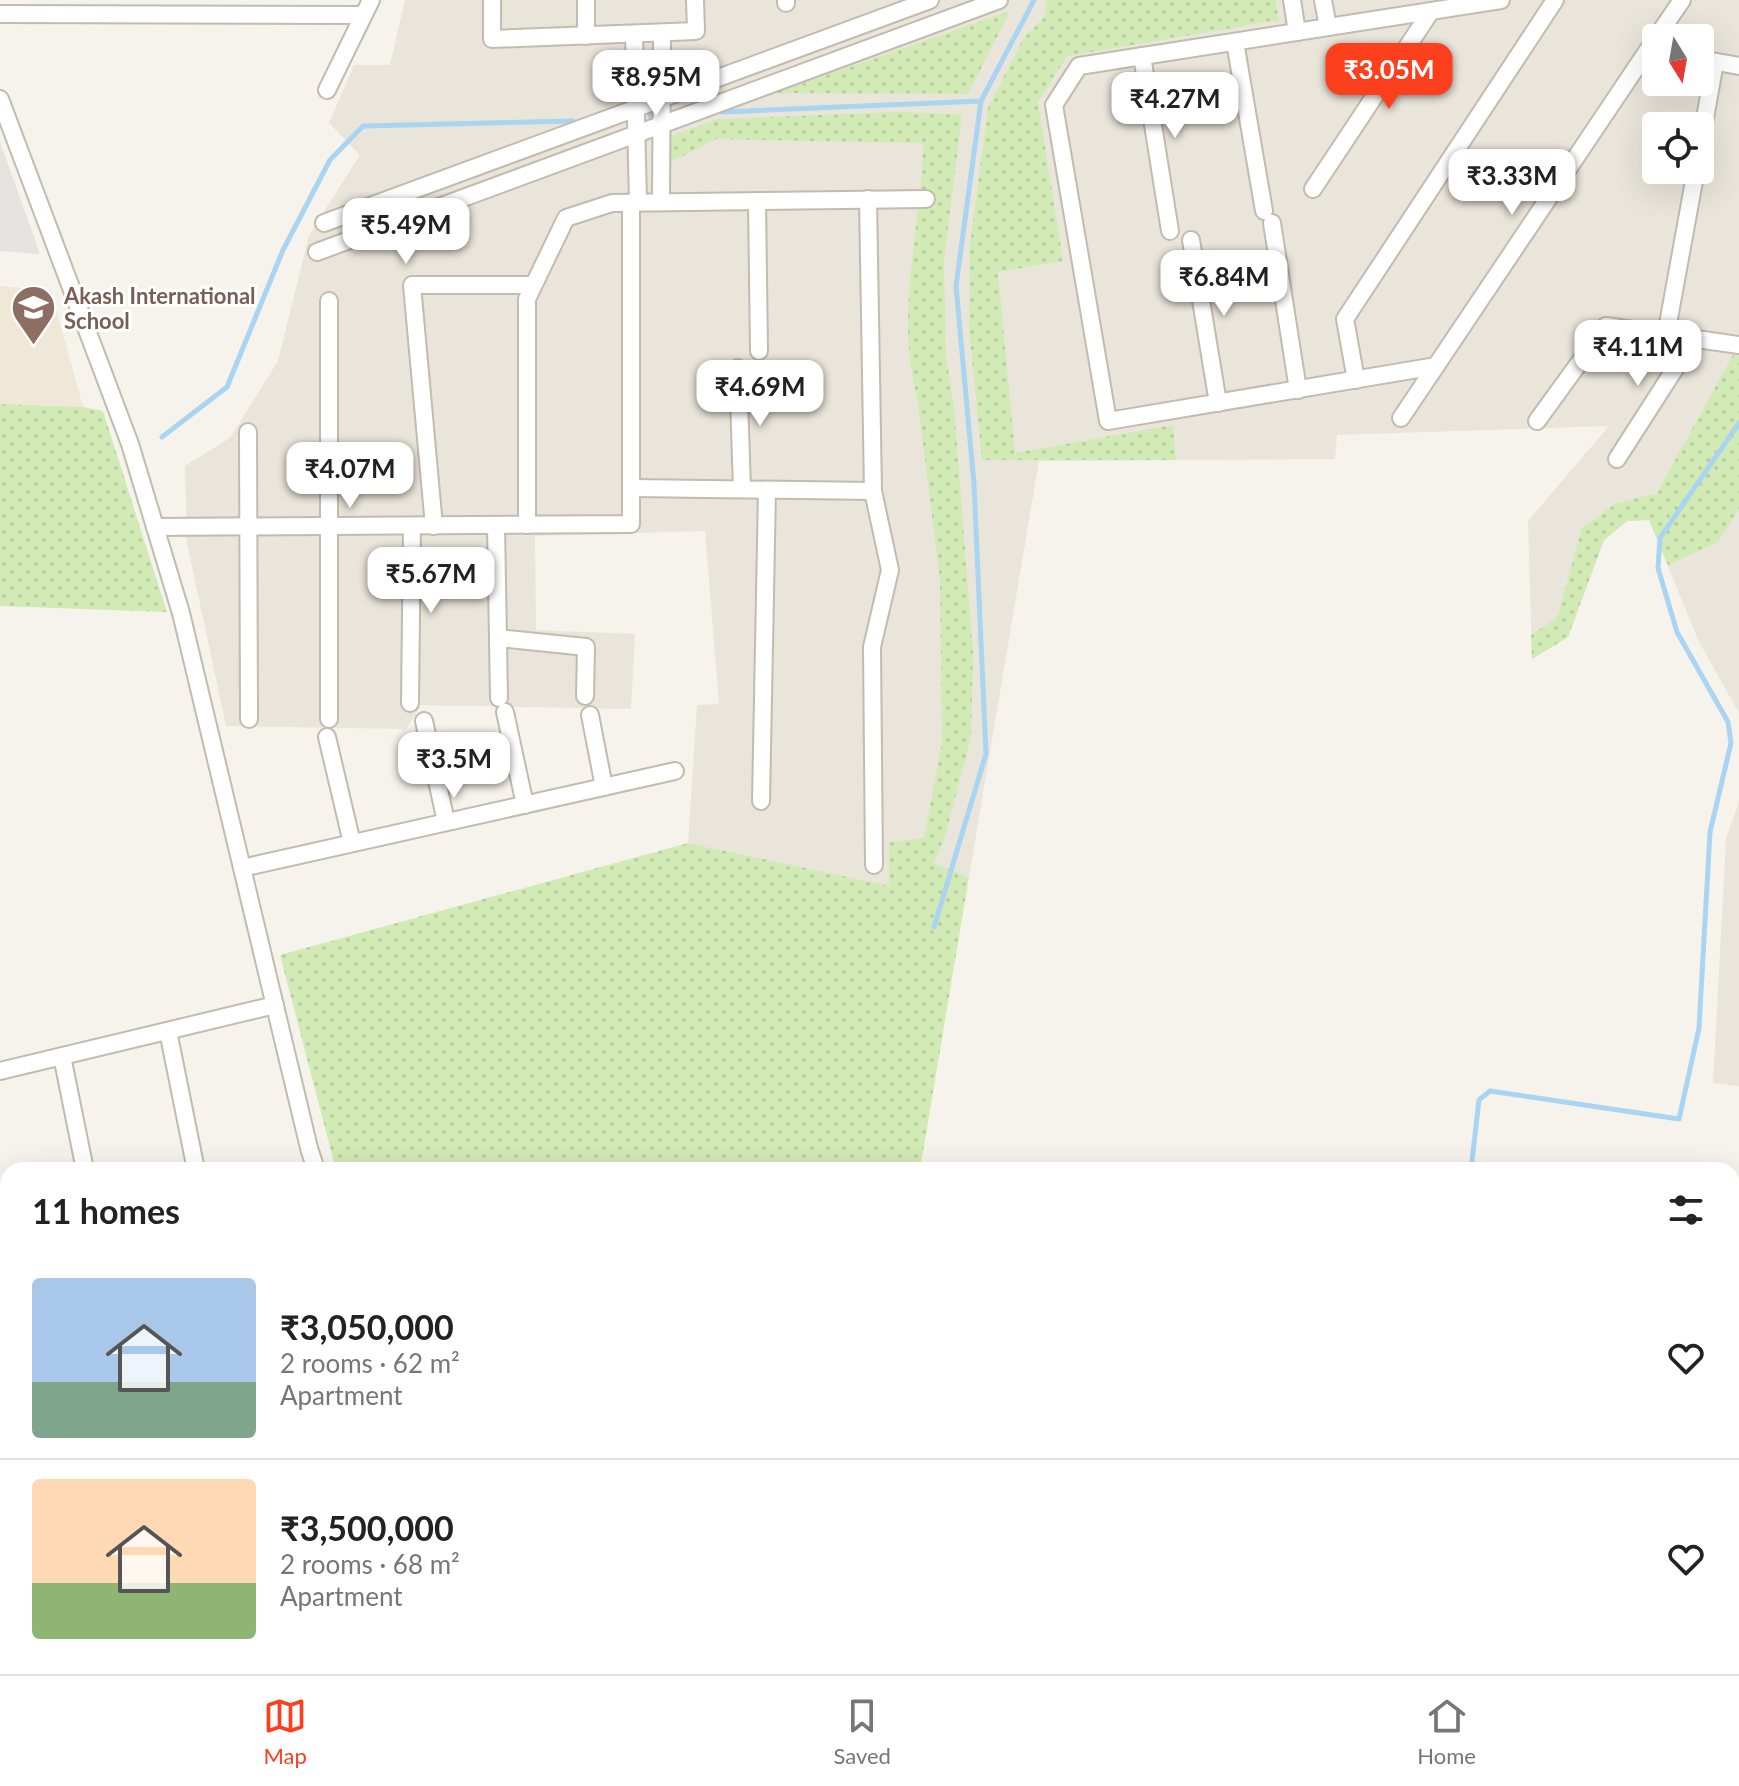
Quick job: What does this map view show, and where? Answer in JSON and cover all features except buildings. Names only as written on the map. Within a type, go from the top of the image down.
[{"type":"street","points":[[492,0],[492,39],[696,31],[695,0]]},
{"type":"street","points":[[586,0],[586,36]]},
{"type":"street","points":[[324,223],[930,0]]},
{"type":"street","points":[[317,252],[999,0]]},
{"type":"street","points":[[1292,0],[1297,32]]},
{"type":"street","points":[[1323,0],[1328,27]]},
{"type":"street","points":[[1436,366],[1108,421],[1054,105],[1079,66],[1501,0]]},
{"type":"street","points":[[1356,380],[1345,319],[1555,0]]},
{"type":"street","points":[[1666,24],[1682,0]]},
{"type":"street","points":[[0,14],[367,8],[327,90]]},
{"type":"street","points":[[1313,189],[1431,11]]},
{"type":"street","points":[[661,202],[662,33]]},
{"type":"street","points":[[155,527],[631,524],[636,133],[634,34]]},
{"type":"street","points":[[1235,42],[1298,390]]},
{"type":"street","points":[[1142,56],[1170,231]]},
{"type":"street","points":[[1401,418],[1642,59]]},
{"type":"street","points":[[1714,62],[1739,66]]},
{"type":"street","points":[[0,99],[130,444],[181,613],[313,1162]]},
{"type":"street","points":[[1666,335],[1693,184]]},
{"type":"street","points":[[868,199],[873,491],[890,570],[872,647],[874,865]]},
{"type":"street","points":[[527,525],[527,299],[566,218],[612,203],[926,199]]},
{"type":"street","points":[[757,201],[759,351]]},
{"type":"street","points":[[1191,240],[1218,403]]},
{"type":"street","points":[[434,526],[412,285],[533,285]]},
{"type":"street","points":[[329,301],[329,719]]},
{"type":"street","points":[[1537,421],[1606,326],[1739,345]]},
{"type":"street","points":[[1617,459],[1694,339]]},
{"type":"street","points":[[738,368],[742,489]]},
{"type":"street","points":[[248,432],[249,719]]},
{"type":"street","points":[[631,488],[873,491]]},
{"type":"street","points":[[761,801],[767,490]]},
{"type":"street","points":[[496,525],[502,705],[525,805]]},
{"type":"street","points":[[410,703],[412,526]]},
{"type":"street","points":[[498,638],[586,647],[585,696]]},
{"type":"street","points":[[590,715],[604,787]]},
{"type":"street","points":[[424,721],[446,822]]},
{"type":"street","points":[[327,737],[352,843]]},
{"type":"street","points":[[242,868],[675,771]]},
{"type":"street","points":[[0,1071],[275,1005]]},
{"type":"street","points":[[168,1031],[194,1162]]},
{"type":"street","points":[[62,1056],[83,1162]]},
{"type":"shaded area","points":[[405,0],[1739,0],[1739,713],[1698,640],[1649,520],[1627,521],[1604,540],[1568,637],[1532,659],[1528,521],[1609,426],[1337,435],[1335,459],[1039,461],[969,877],[933,865],[889,887],[688,843],[697,705],[719,704],[705,531],[535,536],[536,630],[635,634],[631,709],[421,705],[406,729],[226,726],[187,543],[185,466],[230,438],[278,361],[309,235],[360,155],[329,123],[354,65],[390,65]]},
{"type":"shaded area","points":[[0,142],[40,254],[0,251]]},
{"type":"shaded area","name":"Akash International School","points":[[0,286],[51,290],[83,407],[0,404]]},
{"type":"shaded area","points":[[1739,802],[1739,1086],[1713,1083],[1726,839]]},
{"type":"green space","points":[[1046,0],[1275,0],[1279,20],[1067,56],[1038,102],[1063,261],[998,272],[1015,453],[1173,425],[1176,460],[982,460],[969,329],[970,244],[988,108],[1024,37],[1045,16]]},
{"type":"green space","points":[[1010,11],[968,94],[775,93]]},
{"type":"green space","points":[[896,112],[962,114],[944,261],[946,356],[954,407],[973,652],[971,737],[945,836],[934,864],[969,877],[921,1162],[334,1162],[280,955],[688,843],[889,886],[889,842],[924,838],[942,743],[940,579],[908,333],[923,143],[716,139],[671,162],[668,137],[718,119]]},
{"type":"green space","points":[[1733,355],[1739,356],[1739,509],[1718,542],[1668,565],[1649,520],[1627,521],[1604,540],[1568,637],[1532,659],[1531,635],[1557,618],[1582,528],[1615,504],[1657,493]]},
{"type":"green space","points":[[0,404],[83,407],[103,411],[167,612],[0,606]]},
{"type":"waterway","points":[[722,112],[981,101],[1034,0]]},
{"type":"waterway","points":[[934,927],[986,754],[974,484],[956,286],[981,101]]},
{"type":"waterway","points":[[162,437],[227,387],[283,250],[330,160],[363,126],[573,121]]},
{"type":"waterway","points":[[1472,1162],[1479,1100],[1490,1091],[1679,1119],[1699,1028],[1710,832],[1731,743],[1728,722],[1677,632],[1658,568],[1660,538],[1739,423]]},
{"type":"place","name":"Akash International School","points":[[33,347]]}]
